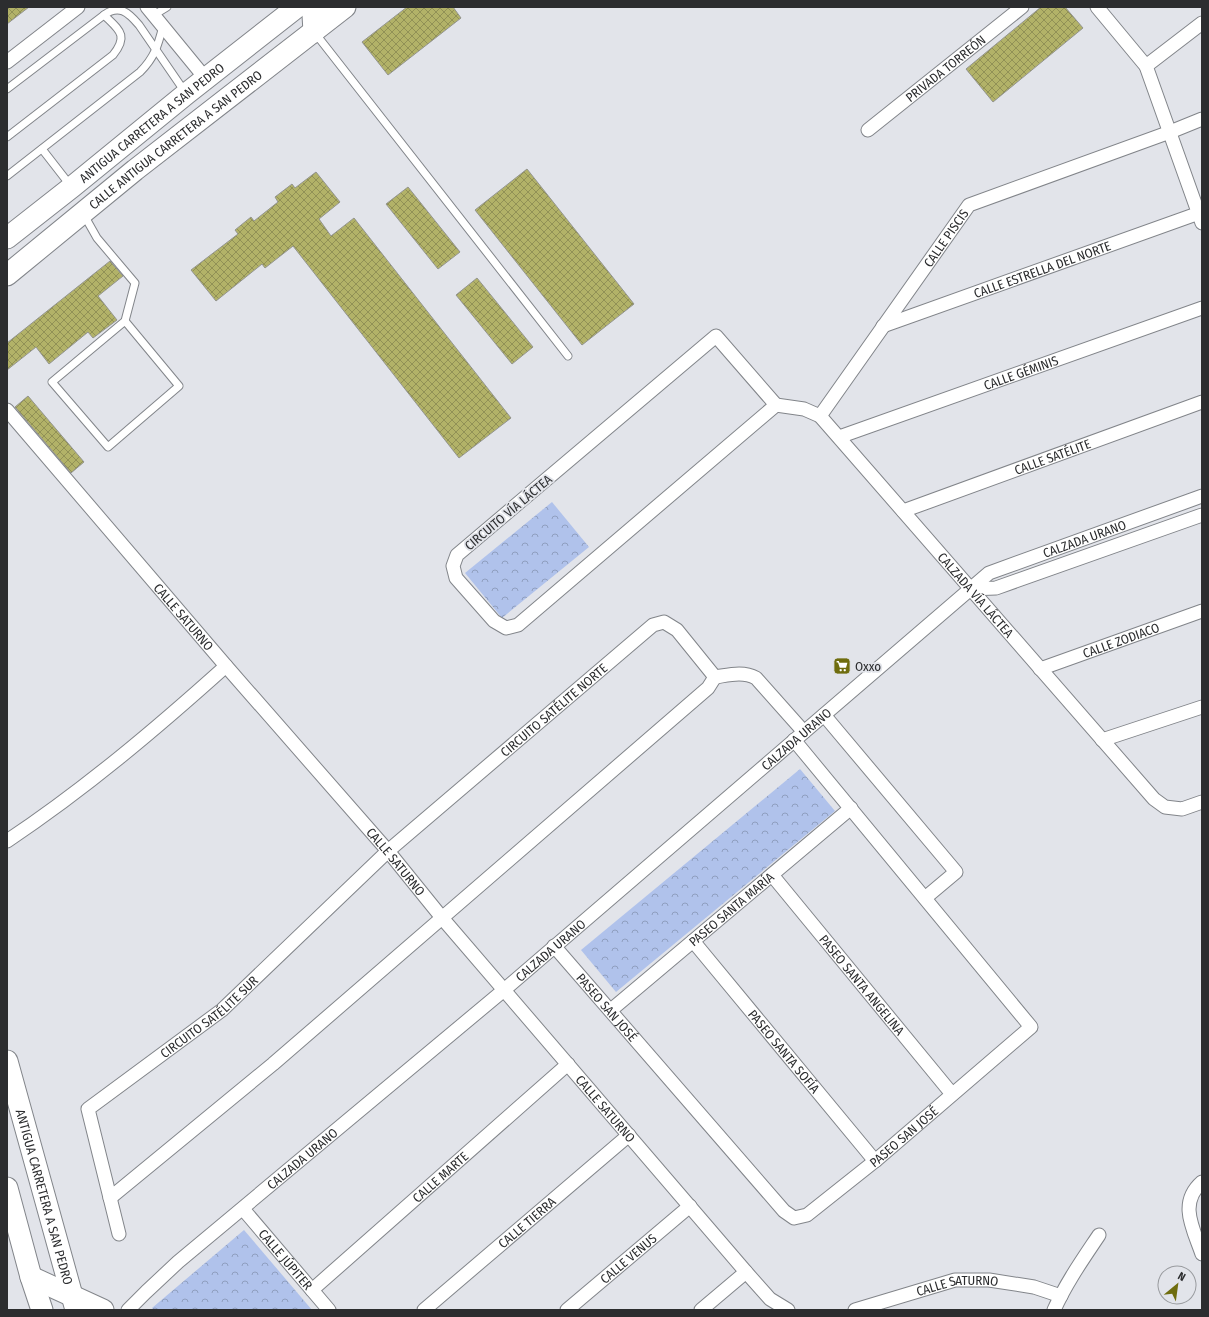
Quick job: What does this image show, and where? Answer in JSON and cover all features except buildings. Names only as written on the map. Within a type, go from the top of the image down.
[{"type":"main road","name":"ANTIGUA CARRETERA A SAN PEDRO","points":[[7,238],[72,188],[186,94],[296,7]]},
{"type":"main road","points":[[314,32],[313,15],[319,7]]},
{"type":"main road","name":"CALLE ANTIGUA CARRETERA A SAN PEDRO","points":[[7,274],[135,170],[345,7]]},
{"type":"main road","points":[[135,170],[150,149],[186,111],[189,103],[186,94]]},
{"type":"main road","name":"ANTIGUA CARRETERA A SAN PEDRO","points":[[7,1061],[74,1302]]},
{"type":"main road","points":[[7,1188],[31,1277],[44,1309]]},
{"type":"main road","points":[[31,1277],[74,1302],[103,1310]]},
{"type":"street","points":[[7,62],[78,7]]},
{"type":"street","name":"PRIVADA TORREÓN","points":[[868,130],[1022,7]]},
{"type":"street","points":[[1097,7],[1146,66],[1201,216]]},
{"type":"street","points":[[151,11],[206,79]]},
{"type":"street","points":[[1146,66],[1202,23]]},
{"type":"street","name":"CALLE PISCIS","points":[[820,416],[969,205],[1202,119]]},
{"type":"street","name":"CALLE ESTRELLA DEL NORTE","points":[[883,326],[1201,216]]},
{"type":"street","name":"CALLE GÉMINIS","points":[[839,437],[1202,308]]},
{"type":"street","name":"CIRCUITO VÍA LÁCTEA","points":[[716,336],[776,405],[518,625],[506,628],[494,621],[456,578],[453,566],[457,555],[716,336]]},
{"type":"street","name":"CALLE SATÉLITE","points":[[903,511],[1202,402]]},
{"type":"street","name":"CALZADA VÍA LÁCTEA","points":[[776,405],[804,409],[820,416],[1154,799],[1165,807],[1182,810],[1202,802]]},
{"type":"street","name":"CALLE SATURNO","points":[[7,410],[226,666],[388,851],[504,990],[746,1272],[770,1299],[788,1310]]},
{"type":"street","name":"CALZADA URANO","points":[[128,1310],[178,1262],[504,990],[990,573],[1202,496]]},
{"type":"street","name":"CALZADA URANO","points":[[970,589],[996,588],[1202,516]]},
{"type":"street","name":"CALLE ZODIACO","points":[[1040,669],[1202,611]]},
{"type":"street","name":"CIRCUITO SATÉLITE NORTE","points":[[388,851],[653,625],[664,622],[677,630],[715,677]]},
{"type":"street","points":[[7,841],[40,819],[164,722],[226,666]]},
{"type":"street","points":[[110,1198],[273,1064],[443,918],[708,688],[715,677],[742,674],[750,675],[756,678],[799,736]]},
{"type":"street","points":[[1102,740],[1202,707]]},
{"type":"street","points":[[824,715],[956,872],[925,898]]},
{"type":"street","name":"PASEO SAN JOSÉ","points":[[554,946],[784,1211],[794,1218],[807,1216],[875,1161],[1032,1027],[820,771],[799,736]]},
{"type":"street","name":"PASEO SANTA MARÍA","points":[[611,1010],[851,808]]},
{"type":"street","name":"CIRCUITO SATÉLITE SUR","points":[[119,1234],[88,1109],[222,1010],[388,851]]},
{"type":"street","name":"PASEO SANTA ANGELINA","points":[[772,874],[952,1094]]},
{"type":"street","name":"PASEO SANTA SOFÍA","points":[[694,941],[875,1161]]},
{"type":"street","name":"CALLE MARTE","points":[[312,1290],[568,1064]]},
{"type":"street","name":"CALLE TIERRA","points":[[424,1310],[630,1135]]},
{"type":"street","points":[[1202,1182],[1194,1189],[1188,1208],[1190,1220],[1202,1254]]},
{"type":"street","name":"CALLE VENUS","points":[[567,1310],[690,1206]]},
{"type":"street","name":"CALLE JÚPITER","points":[[243,1209],[329,1310]]},
{"type":"street","points":[[1054,1310],[1080,1262],[1099,1235]]},
{"type":"street","points":[[702,1310],[746,1272]]},
{"type":"street","name":"CALLE SATURNO","points":[[854,1310],[955,1280],[989,1280],[1034,1287],[1061,1296]]},
{"type":"lane","points":[[151,11],[167,7]]},
{"type":"lane","points":[[7,89],[110,10],[116,9],[123,11],[135,21],[186,94]]},
{"type":"lane","points":[[7,137],[113,54],[122,39],[121,34],[104,15]]},
{"type":"lane","points":[[7,176],[140,72],[150,61],[156,49],[163,26]]},
{"type":"lane","points":[[314,32],[568,356]]},
{"type":"lane","points":[[42,149],[72,188]]},
{"type":"lane","points":[[83,213],[97,238],[135,283],[125,321],[52,382],[108,447],[179,386],[125,321]]},
{"type":"green space","points":[[552,502],[589,547],[502,618],[465,573]]},
{"type":"green space","points":[[800,769],[835,811],[616,992],[581,950]]},
{"type":"green space","points":[[244,1230],[312,1310],[154,1310],[152,1308]]},
{"type":"place","name":"Oxxo","points":[[842,666]]}]
